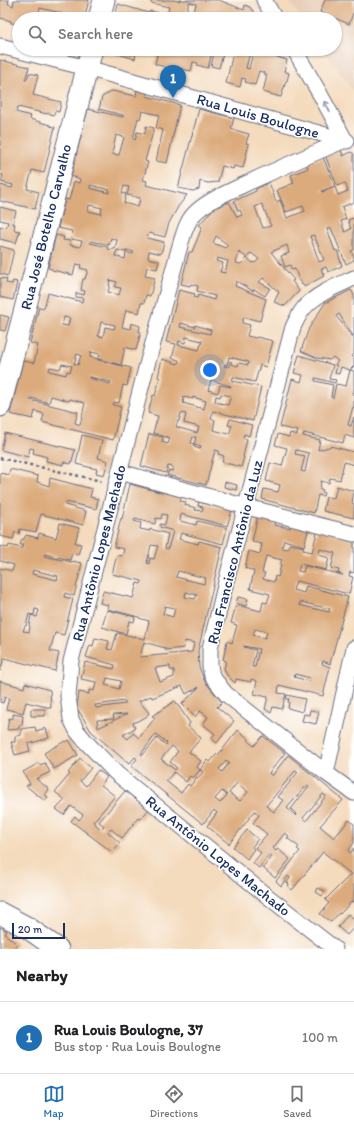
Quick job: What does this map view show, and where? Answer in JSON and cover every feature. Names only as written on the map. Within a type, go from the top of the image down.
[{"type":"main road","points":[[101,12],[104,0]]},
{"type":"main road","name":"Rua José Botelho Carvalho","points":[[0,406],[89,59]]},
{"type":"main road","points":[[0,913],[28,928],[58,949]]},
{"type":"street","points":[[264,0],[271,12]]},
{"type":"street","name":"Rua Louis Boulogne","points":[[0,46],[12,48]]},
{"type":"street","name":"Rua Louis Boulogne","points":[[68,56],[89,59],[350,142]]},
{"type":"street","points":[[298,56],[350,142]]},
{"type":"street","name":"Rua Antônio Lopes Machado","points":[[335,949],[116,773],[77,731],[71,719],[68,696],[72,661],[145,372],[181,242],[193,215],[202,207],[223,195],[279,168],[350,142]]},
{"type":"street","name":"Rua Francisco Antônio da Luz","points":[[354,278],[312,300],[298,317],[293,327],[210,648],[210,666],[212,676],[226,694],[326,773],[354,793]]},
{"type":"street","points":[[118,478],[247,507],[354,534]]},
{"type":"street","points":[[326,773],[354,648]]},
{"type":"path","points":[[0,458],[118,478]]},
{"type":"shaded area","points":[[288,0],[354,0],[354,92],[328,56],[342,56],[342,12],[297,12]]},
{"type":"building","points":[[0,0],[9,0],[8,4],[13,6],[14,0],[89,0],[86,12],[57,12],[40,8],[39,12],[12,12],[12,23],[11,21],[0,18]]},
{"type":"building","points":[[148,0],[219,0],[244,10],[245,5],[250,7],[254,12],[194,12],[196,4],[189,2],[187,12],[168,12],[169,7],[151,3],[151,1]]},
{"type":"building","points":[[325,0],[354,0],[354,11],[349,24],[342,21],[342,12],[320,12]]},
{"type":"building","points":[[118,4],[146,12],[116,12]]},
{"type":"building","points":[[124,56],[136,56],[135,59]]},
{"type":"building","points":[[157,56],[211,56],[208,68],[197,65],[198,63],[193,62],[191,71],[173,67],[172,69],[155,64]]},
{"type":"building","points":[[214,56],[223,56],[219,68],[211,66]]},
{"type":"building","points":[[232,56],[249,56],[246,68],[249,69],[252,56],[274,56],[287,60],[284,71],[289,73],[281,97],[263,92],[267,75],[259,71],[255,85],[245,82],[246,79],[242,78],[240,87],[226,83]]},
{"type":"building","points":[[0,60],[29,67],[25,80],[27,80],[29,73],[38,75],[33,95],[61,102],[59,112],[55,111],[54,115],[18,107],[16,112],[31,116],[30,119],[55,127],[44,173],[32,170],[27,189],[39,192],[35,209],[0,201],[0,185],[12,188],[13,185],[1,182],[3,175],[0,175]]},
{"type":"building","points":[[137,90],[147,93],[146,96],[180,105],[167,163],[156,161],[163,130],[156,128],[159,115],[142,111],[140,119],[138,118],[133,139],[135,140],[137,132],[145,134],[146,126],[154,128],[145,161],[148,162],[143,180],[147,181],[146,185],[187,195],[169,223],[165,237],[149,233],[147,238],[164,242],[161,254],[149,251],[148,258],[159,261],[157,269],[147,267],[145,276],[155,278],[150,296],[146,295],[144,303],[141,303],[139,313],[126,310],[122,327],[130,329],[131,323],[140,326],[139,332],[141,332],[136,350],[125,347],[121,365],[98,359],[131,368],[127,386],[123,385],[119,403],[114,402],[113,405],[121,407],[113,440],[42,422],[44,414],[35,411],[33,419],[10,414],[23,361],[34,363],[38,345],[30,343],[39,307],[44,308],[48,293],[82,302],[83,298],[76,297],[76,293],[84,295],[85,291],[81,290],[83,279],[85,279],[88,270],[80,268],[81,265],[76,264],[73,275],[48,268],[56,235],[64,237],[63,240],[71,241],[70,245],[80,247],[82,241],[71,239],[72,231],[58,228],[65,199],[69,200],[74,181],[79,183],[80,179],[71,176],[88,109],[123,117],[123,115],[99,109],[102,97],[112,91],[136,96]],"holes":[[[116,135],[124,137],[119,155],[112,154]],[[90,185],[110,190],[109,193],[90,188]],[[124,186],[129,187],[127,195],[140,198],[138,207],[124,203],[126,194],[122,193]],[[89,205],[102,208],[101,214],[88,211]],[[111,238],[117,240],[115,249],[112,250],[108,249],[108,247],[90,243],[91,241],[109,245]],[[117,250],[126,252],[125,259],[115,256]],[[127,250],[134,252],[133,254],[126,252]],[[110,280],[117,282],[115,287],[121,288],[119,295],[108,292]],[[64,317],[70,318],[68,326],[62,325]],[[101,322],[115,325],[114,329],[105,327],[103,337],[98,336]],[[91,352],[100,354],[98,359],[90,357]],[[77,354],[81,355],[78,365],[74,364]],[[62,364],[72,366],[70,372],[67,371],[66,375],[49,371],[50,367],[60,369]],[[89,377],[111,382],[110,384]],[[51,396],[69,401],[70,399],[85,403],[80,425],[75,423],[78,412],[30,400],[31,398],[49,403]]]},
{"type":"building","points":[[199,109],[234,118],[231,129],[249,134],[246,143],[249,144],[243,168],[234,166],[233,169],[222,166],[218,182],[208,183],[200,181],[199,189],[193,191],[178,188]]},
{"type":"building","points":[[336,150],[341,150],[343,156],[351,152],[354,154],[354,202],[342,207],[346,219],[341,221],[345,232],[351,229],[348,220],[354,218],[354,250],[351,251],[354,260],[346,264],[331,228],[327,229],[335,251],[337,250],[342,266],[328,272],[326,267],[321,269],[324,276],[304,287],[304,284],[302,285],[299,280],[295,269],[292,270],[290,265],[285,267],[281,256],[289,253],[287,245],[271,252],[294,280],[292,281],[299,291],[285,306],[274,302],[279,292],[263,278],[259,282],[270,288],[265,296],[236,281],[235,286],[266,299],[260,321],[244,317],[242,323],[250,325],[247,336],[273,341],[266,367],[260,365],[255,382],[233,377],[232,381],[261,387],[253,421],[213,411],[211,419],[215,420],[213,430],[229,434],[232,426],[228,425],[230,419],[252,425],[249,436],[244,434],[243,438],[247,439],[241,467],[222,462],[224,456],[218,454],[219,451],[215,450],[206,485],[167,475],[169,470],[172,471],[173,467],[168,466],[166,473],[141,466],[149,434],[163,437],[162,442],[168,444],[170,438],[153,433],[158,416],[148,413],[160,378],[158,377],[162,359],[178,364],[179,360],[172,358],[176,344],[166,342],[179,290],[195,294],[194,297],[197,298],[198,295],[214,300],[215,296],[197,291],[198,286],[181,284],[189,252],[192,252],[202,227],[199,225],[213,209],[229,202],[237,217],[242,215],[240,210],[238,211],[234,201],[256,191],[256,189],[269,182],[276,202],[280,200],[287,218],[305,211],[303,206],[286,212],[277,190],[294,183],[291,175],[308,168],[306,164],[323,157],[335,186],[321,191],[322,192],[335,187],[338,195],[348,191],[345,183],[337,186],[325,155]],"holes":[[[262,204],[271,226],[263,228],[255,207]],[[314,235],[324,260],[319,262],[310,236]],[[216,236],[228,245],[225,248],[213,243]],[[239,252],[247,258],[241,264],[236,263]],[[251,253],[259,259],[255,263],[247,258]],[[217,258],[228,261],[225,273],[220,272],[223,263],[216,261]],[[181,323],[195,327],[195,325],[211,330],[210,334],[180,327]],[[186,337],[202,341],[199,350],[178,345],[179,341],[185,343]],[[229,357],[249,362],[248,365],[239,363],[238,366],[231,364],[232,362],[230,361],[229,367],[224,366],[225,364],[227,365]],[[211,380],[231,387],[220,385],[218,393],[208,390]],[[221,394],[231,396],[228,405],[215,402],[216,396],[220,397]],[[184,397],[193,399],[193,397],[206,401],[204,409],[183,403]],[[181,413],[186,414],[184,423],[199,427],[197,433],[176,427]],[[193,437],[196,437],[194,444],[191,443]],[[194,444],[201,446],[200,449],[194,447]]]},
{"type":"building","points":[[0,207],[16,211],[13,224],[15,224],[14,230],[20,231],[16,243],[0,239],[0,226],[6,228],[8,222],[0,220]]},
{"type":"building","points":[[0,246],[14,250],[8,276],[0,274]]},
{"type":"building","points":[[0,278],[7,279],[6,283],[12,284],[13,281],[17,282],[13,300],[0,297]]},
{"type":"building","points":[[351,290],[354,295],[354,354],[352,356],[354,358],[354,366],[350,370],[341,367],[339,374],[335,373],[337,366],[335,365],[338,361],[333,357],[330,360],[317,358],[301,351],[309,328],[325,303]],"holes":[[[339,314],[353,336],[336,316]]]},
{"type":"building","points":[[0,315],[9,317],[5,331],[0,330]]},
{"type":"building","points":[[299,355],[333,365],[329,379],[336,380],[335,383],[315,378],[315,381],[333,385],[331,397],[333,398],[336,384],[346,386],[350,370],[354,371],[354,393],[352,394],[354,395],[354,408],[353,407],[348,425],[351,426],[354,417],[354,438],[345,435],[343,443],[304,433],[303,436],[320,440],[318,450],[330,446],[354,452],[354,465],[344,462],[340,480],[330,478],[329,483],[321,481],[320,489],[323,490],[322,492],[324,493],[323,496],[318,495],[314,513],[262,499],[264,489],[278,492],[280,485],[266,481],[270,463],[282,466],[287,448],[275,445],[278,434],[289,437],[290,433],[297,435],[298,431],[280,427],[292,379],[301,382],[303,375],[294,373]],"holes":[[[296,450],[309,453],[305,472],[301,471],[305,456],[295,454]]]},
{"type":"building","points":[[5,433],[75,450],[71,464],[63,462],[63,465],[46,461],[47,457],[33,453],[34,449],[30,448],[28,457],[1,450]]},
{"type":"building","points":[[82,435],[102,440],[98,458],[108,461],[104,475],[96,473],[97,469],[76,464]]},
{"type":"building","points":[[10,469],[38,476],[37,482],[49,486],[50,478],[92,489],[90,497],[98,499],[96,509],[66,502],[65,505],[86,511],[83,525],[41,514],[36,532],[20,529],[19,534],[15,532],[13,539],[0,536],[0,473],[9,475]]},
{"type":"building","points":[[225,482],[237,485],[236,490],[224,487]]},
{"type":"building","points":[[130,484],[163,493],[164,491],[182,495],[180,501],[186,502],[185,505],[196,508],[195,510],[202,511],[203,507],[198,506],[199,502],[232,510],[227,526],[181,514],[180,521],[196,525],[197,521],[227,528],[223,544],[181,533],[179,539],[198,544],[199,541],[222,547],[198,651],[199,667],[205,682],[222,702],[217,707],[234,721],[217,743],[211,738],[215,734],[203,724],[208,717],[200,711],[195,717],[182,704],[199,687],[186,694],[182,686],[152,698],[151,696],[139,701],[149,713],[146,717],[133,723],[135,728],[123,735],[128,739],[133,733],[139,738],[155,718],[152,716],[175,701],[190,723],[188,726],[201,738],[189,752],[201,761],[197,767],[200,770],[207,760],[210,762],[217,754],[218,755],[238,730],[249,739],[248,741],[254,746],[263,736],[285,753],[269,773],[272,776],[288,755],[343,800],[320,826],[334,838],[349,820],[354,824],[354,843],[348,851],[350,853],[354,848],[354,903],[352,901],[331,922],[320,914],[329,903],[325,900],[351,874],[323,852],[292,890],[288,887],[289,884],[287,882],[290,878],[288,876],[281,886],[276,881],[300,851],[297,849],[299,847],[287,838],[289,836],[285,833],[273,848],[276,851],[278,849],[290,859],[275,878],[263,868],[272,857],[269,855],[259,868],[253,863],[261,853],[255,848],[267,834],[253,823],[259,815],[255,811],[229,844],[207,826],[217,813],[214,810],[203,824],[131,766],[137,759],[135,757],[129,764],[91,731],[77,708],[79,692],[89,694],[89,690],[94,691],[96,682],[81,679],[85,662],[114,669],[115,665],[86,657],[90,645],[93,646],[95,638],[109,641],[107,649],[112,650],[117,633],[145,639],[149,621],[107,609],[108,605],[100,603],[103,591],[133,598],[137,583],[141,584],[142,581],[112,574],[117,555],[122,556],[124,549],[114,547],[121,518],[122,519]],"holes":[[[162,514],[167,515],[165,525],[160,524],[160,527],[173,531],[168,549],[165,548],[168,534],[150,529],[150,531],[140,529],[141,523],[134,521],[135,519],[155,524],[156,518],[161,519]],[[151,545],[158,546],[154,559],[150,558],[149,564],[147,563]],[[178,571],[206,578],[204,584],[176,577]],[[186,592],[197,595],[195,599],[185,597]],[[165,606],[175,608],[173,617],[163,614]],[[185,641],[194,643],[192,652],[140,657],[144,642],[165,648],[165,650],[184,648]],[[170,666],[170,670],[174,670],[174,677],[160,682],[155,668]],[[107,678],[121,681],[119,689],[105,685]],[[125,701],[125,704],[96,708],[95,705]],[[127,714],[98,728],[97,720],[114,719],[113,715]],[[156,734],[167,743],[166,745],[157,738],[143,755],[141,754]],[[172,746],[178,751],[170,762],[177,768],[175,770],[161,759]],[[226,761],[229,763],[222,772],[219,769]],[[200,770],[203,772],[190,786],[188,784],[181,793],[166,781],[174,772],[186,782],[190,776],[193,778]],[[296,770],[298,772],[278,797],[283,800],[274,812],[266,806]],[[237,783],[248,792],[240,801],[229,793]],[[307,785],[309,786],[291,809],[297,815],[296,816],[287,808]],[[222,791],[227,795],[220,803],[215,799]],[[323,794],[326,796],[306,821],[303,818]]]},
{"type":"building","points":[[337,486],[354,491],[352,503],[354,504],[354,518],[323,511],[326,497],[334,498]]},
{"type":"building","points":[[258,515],[275,519],[274,525],[290,528],[291,523],[309,527],[304,546],[284,540],[282,548],[288,549],[290,544],[304,547],[303,550],[312,552],[318,529],[354,539],[354,572],[350,572],[349,576],[353,577],[349,594],[296,581],[293,590],[304,593],[306,586],[348,597],[330,664],[323,661],[322,664],[330,667],[323,696],[279,685],[278,693],[286,694],[282,709],[273,707],[271,713],[265,709],[268,697],[254,694],[257,681],[251,679],[251,682],[236,679],[235,683],[227,675],[224,669],[226,661],[223,660],[227,641],[232,643],[237,625],[231,623],[236,605],[261,611],[263,602],[267,603],[270,594],[250,589],[254,571],[245,568],[249,551],[260,554],[262,544],[252,542]],"holes":[[[320,549],[335,553],[331,568],[339,570],[338,573],[343,575],[305,566],[303,572],[298,571],[300,564],[326,570],[329,558],[319,555]],[[266,556],[282,560],[278,577],[275,576],[274,582],[263,579],[265,573],[262,573]],[[300,602],[330,609],[329,612],[299,605]],[[255,629],[267,632],[265,638],[253,635]],[[244,646],[259,649],[255,667],[252,667],[256,650]],[[295,674],[310,678],[309,681],[294,677]]]},
{"type":"building","points":[[60,523],[79,528],[75,543],[81,544],[78,555],[72,553],[70,560],[45,554],[44,556],[82,563],[74,596],[65,593],[64,597],[73,599],[64,635],[55,633],[50,651],[59,653],[55,671],[4,658],[0,671],[0,568],[12,571],[14,565],[0,561],[0,546],[8,548],[9,545],[22,548],[23,545],[20,545],[22,539],[24,539],[26,535],[38,538],[39,533],[56,538]],"holes":[[[33,570],[58,576],[57,580],[32,574]],[[35,609],[39,610],[37,617],[31,615],[29,632],[23,631],[29,614],[34,615]]]},
{"type":"building","points":[[238,597],[248,599],[246,606],[236,603]]},
{"type":"building","points":[[107,610],[135,617],[134,622],[129,621],[126,634],[102,627]]},
{"type":"building","points":[[0,681],[24,688],[25,683],[50,690],[51,708],[26,702],[23,713],[6,709],[9,698],[5,697],[3,703],[0,702]]},
{"type":"building","points":[[287,695],[305,699],[302,712],[288,708],[289,699],[286,699]]},
{"type":"building","points":[[31,709],[45,709],[45,716],[31,716]]},
{"type":"building","points":[[310,710],[319,712],[316,724],[302,721],[304,714],[309,715]]},
{"type":"building","points":[[13,714],[23,716],[22,725],[19,725],[19,729],[7,730],[9,718],[13,719]]},
{"type":"building","points":[[35,727],[36,731],[46,728],[49,738],[28,744],[30,751],[15,755],[11,742],[15,742],[15,736],[21,735],[21,729]]},
{"type":"building","points":[[69,740],[78,755],[54,769],[44,753]]},
{"type":"building","points":[[80,758],[91,768],[80,781],[86,786],[98,770],[107,777],[101,785],[115,796],[93,822],[101,829],[104,826],[99,822],[125,791],[149,809],[140,820],[138,818],[122,838],[111,829],[108,832],[120,843],[112,852],[71,821],[75,816],[79,820],[83,815],[71,806],[64,815],[56,809],[65,800],[55,792],[70,774],[68,773]]},
{"type":"building","points":[[39,763],[40,765],[45,763],[50,772],[36,779],[49,789],[45,795],[48,797],[45,801],[26,786],[30,784],[23,772]]},
{"type":"building","points":[[247,830],[258,839],[252,847],[254,849],[247,859],[233,847]]},
{"type":"building","points":[[318,888],[325,891],[322,896],[316,892]]},
{"type":"building","points":[[348,914],[354,919],[354,927],[347,935],[338,927]]},
{"type":"building","points":[[0,927],[7,931],[5,934],[17,944],[13,949],[0,949]]},
{"type":"place","name":"Rua Louis Boulogne, 37","points":[[173,98]]}]
